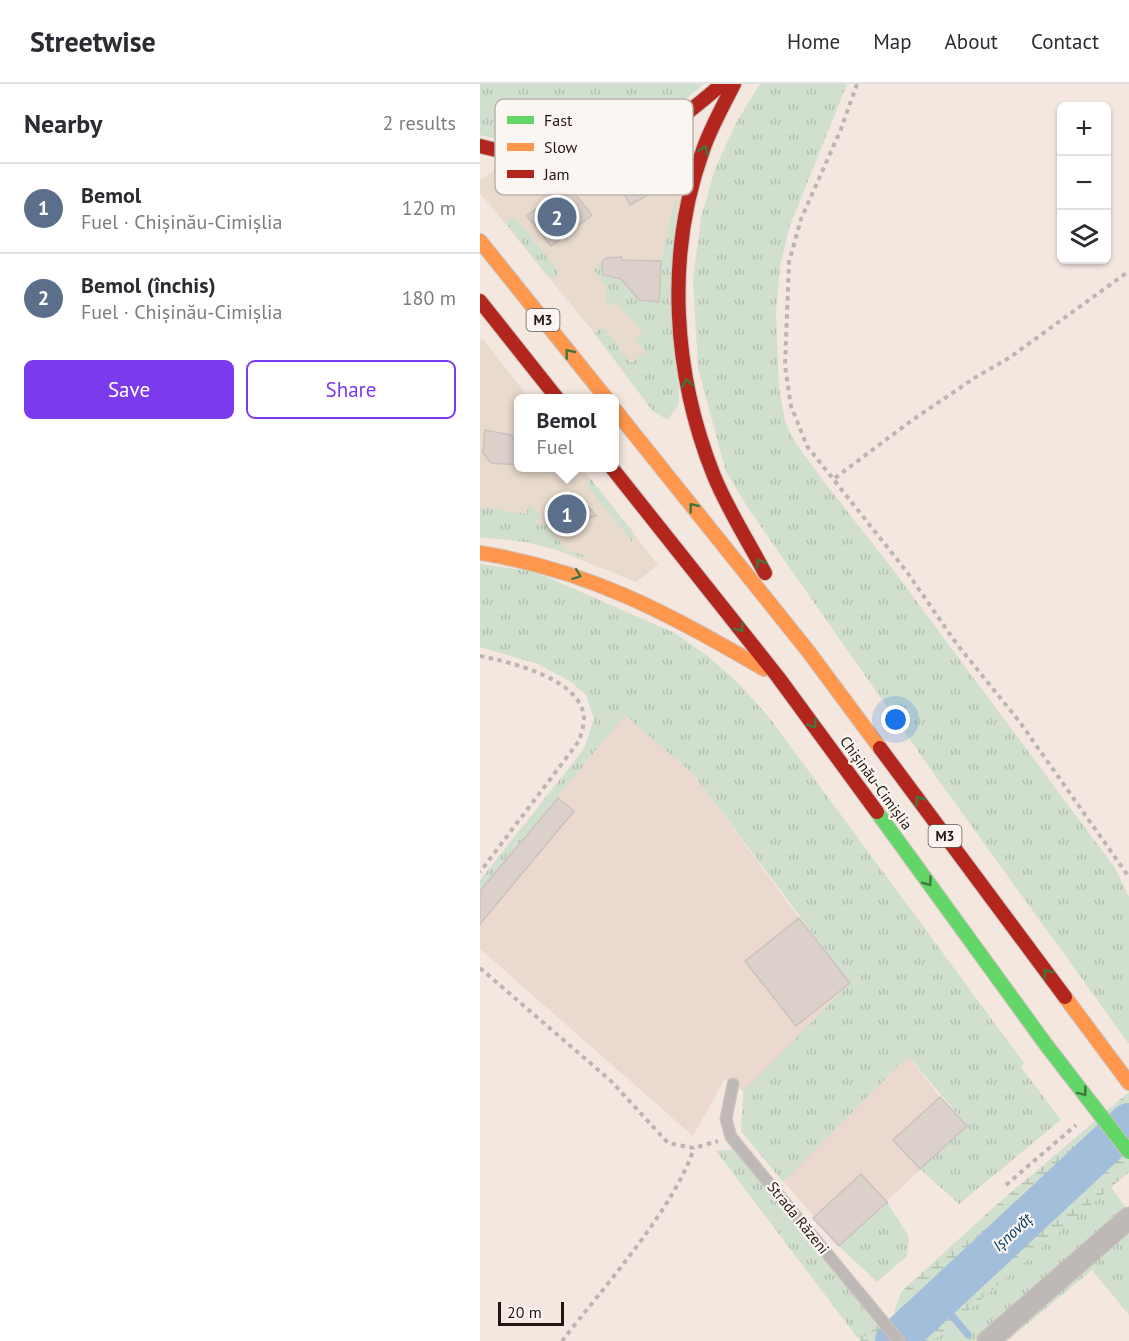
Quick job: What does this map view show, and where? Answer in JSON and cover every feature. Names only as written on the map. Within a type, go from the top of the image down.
[{"type":"highway","points":[[693,111],[722,84]]},
{"type":"highway","points":[[693,183],[700,157],[734,84]]},
{"type":"highway","points":[[480,146],[495,151]]},
{"type":"highway","points":[[690,195],[685,212],[678,269],[678,326],[690,405],[714,474],[808,651]]},
{"type":"highway","name":"M3","points":[[480,241],[602,394]]},
{"type":"highway","name":"M3","points":[[480,301],[553,394]]},
{"type":"highway","name":"Chișinău-Cimișlia","points":[[619,415],[808,651],[1129,1083]]},
{"type":"highway","name":"Chișinău-Cimișlia","points":[[615,472],[778,677],[1047,1046],[1129,1152]]},
{"type":"highway","points":[[480,553],[549,564],[640,599],[778,677]]},
{"type":"street","points":[[988,1341],[1122,1224]]},
{"type":"lane","points":[[731,1137],[726,1119],[733,1084]]},
{"type":"lane","name":"Strada Răzeni","points":[[731,1137],[899,1341]]},
{"type":"path","points":[[857,84],[842,129],[801,219],[787,275],[785,366],[791,406],[803,440],[916,582],[956,643],[1019,721],[1129,876]]},
{"type":"path","points":[[835,478],[936,403],[1009,358],[1129,271]]},
{"type":"path","points":[[480,656],[512,663],[548,677],[574,696],[584,717],[579,741],[480,872]]},
{"type":"path","points":[[480,968],[611,1081],[668,1143],[694,1148],[731,1137]]},
{"type":"path","points":[[1006,1185],[1078,1123]]},
{"type":"path","points":[[562,1341],[680,1181],[694,1148]]},
{"type":"shaded area","points":[[495,169],[495,195],[686,195],[669,418],[666,419],[652,410],[595,334],[480,193],[480,180]]},
{"type":"shaded area","points":[[483,339],[526,394],[514,394],[514,472],[585,472],[658,565],[636,582],[554,549],[527,542],[480,537],[480,341]]},
{"type":"shaded area","points":[[625,715],[693,774],[799,918],[940,1097],[967,1126],[839,1246],[741,1131],[743,1091],[725,1079],[693,1136],[480,949],[480,891]]},
{"type":"green space","points":[[480,84],[704,84],[686,99],[495,99],[495,138],[480,135]]},
{"type":"green space","points":[[760,84],[847,84],[789,228],[780,267],[776,312],[779,387],[785,421],[795,442],[821,478],[888,563],[1115,868],[1129,897],[1129,1044],[934,774],[750,511],[726,472],[698,368],[693,280],[701,218],[715,169],[737,121]]},
{"type":"green space","points":[[676,196],[679,404],[666,419],[652,410],[595,334],[598,329],[605,329],[631,363],[645,352],[635,339],[643,333],[616,302],[609,306],[605,302],[607,288],[594,270],[602,262],[603,275],[621,279],[639,300],[658,302],[661,261]]},
{"type":"green space","points":[[515,217],[558,270],[557,277],[548,277],[507,224],[509,218]]},
{"type":"green space","points":[[590,478],[633,532],[632,542],[585,483]]},
{"type":"green space","points":[[527,505],[533,507],[541,518],[536,520],[541,526],[545,523],[566,550],[585,555],[586,558],[527,542],[480,537],[480,507],[527,514]]},
{"type":"green space","points":[[480,564],[535,572],[675,633],[709,657],[738,683],[768,716],[1024,1063],[1021,1067],[1061,1120],[959,1204],[920,1169],[967,1125],[908,1056],[783,1182],[741,1131],[744,1091],[850,983],[693,774],[625,715],[480,891],[480,880],[584,749],[594,719],[586,695],[571,682],[538,664],[480,647]]},
{"type":"green space","points":[[1129,1092],[1129,1172],[933,1341],[915,1341],[894,1312],[901,1292],[994,1207]]},
{"type":"green space","points":[[733,1149],[877,1325],[860,1341],[716,1151]]},
{"type":"green space","points":[[1111,1187],[1126,1208],[974,1341],[933,1341]]},
{"type":"green space","points":[[887,1202],[909,1237],[907,1256],[877,1282],[839,1246]]},
{"type":"green space","points":[[1129,1231],[1129,1315],[1092,1270],[1007,1341],[1000,1341]]},
{"type":"green space","points":[[877,1325],[890,1341],[860,1341]]},
{"type":"building","points":[[555,195],[576,195],[592,215],[551,246],[527,216]]},
{"type":"building","points":[[624,195],[648,195],[630,205]]},
{"type":"building","points":[[622,257],[622,260],[661,261],[659,302],[639,300],[621,279],[603,275],[602,262],[606,258]]},
{"type":"building","points":[[485,430],[511,435],[514,438],[514,465],[491,463],[483,453]]},
{"type":"building","points":[[579,495],[596,516],[566,524],[548,503]]},
{"type":"building","points":[[558,798],[574,811],[480,924],[480,891]]},
{"type":"building","points":[[799,918],[850,983],[796,1026],[745,961]]},
{"type":"building","points":[[940,1097],[967,1126],[920,1169],[893,1140]]},
{"type":"building","points":[[861,1174],[887,1202],[839,1246],[813,1218]]},
{"type":"waterway","name":"Ișnovăț","points":[[895,1341],[1129,1123]]},
{"type":"waterway","points":[[939,1300],[968,1335]]},
{"type":"traffic: fast","points":[[877,812],[1047,1046]]},
{"type":"traffic: fast","points":[[1047,1046],[1129,1152]]},
{"type":"traffic: slow","points":[[480,241],[603,394]]},
{"type":"traffic: slow","points":[[619,415],[808,651],[880,748]]},
{"type":"traffic: slow","points":[[480,553],[557,571],[628,597],[695,630],[764,669]]},
{"type":"traffic: slow","points":[[1065,997],[1129,1083]]},
{"type":"traffic: jam","points":[[693,108],[722,84]]},
{"type":"traffic: jam","points":[[693,183],[706,141],[734,84]]},
{"type":"traffic: jam","points":[[480,146],[495,149]]},
{"type":"traffic: jam","points":[[690,195],[683,231],[679,272],[682,356],[690,397],[700,437],[714,476],[765,573]]},
{"type":"traffic: jam","points":[[480,301],[554,394]]},
{"type":"traffic: jam","points":[[615,472],[778,677],[877,812]]},
{"type":"traffic: jam","points":[[880,748],[1065,997]]},
{"type":"place","name":"Bemol (închis)","points":[[557,217]]},
{"type":"place","name":"Bemol","points":[[567,514]]}]
